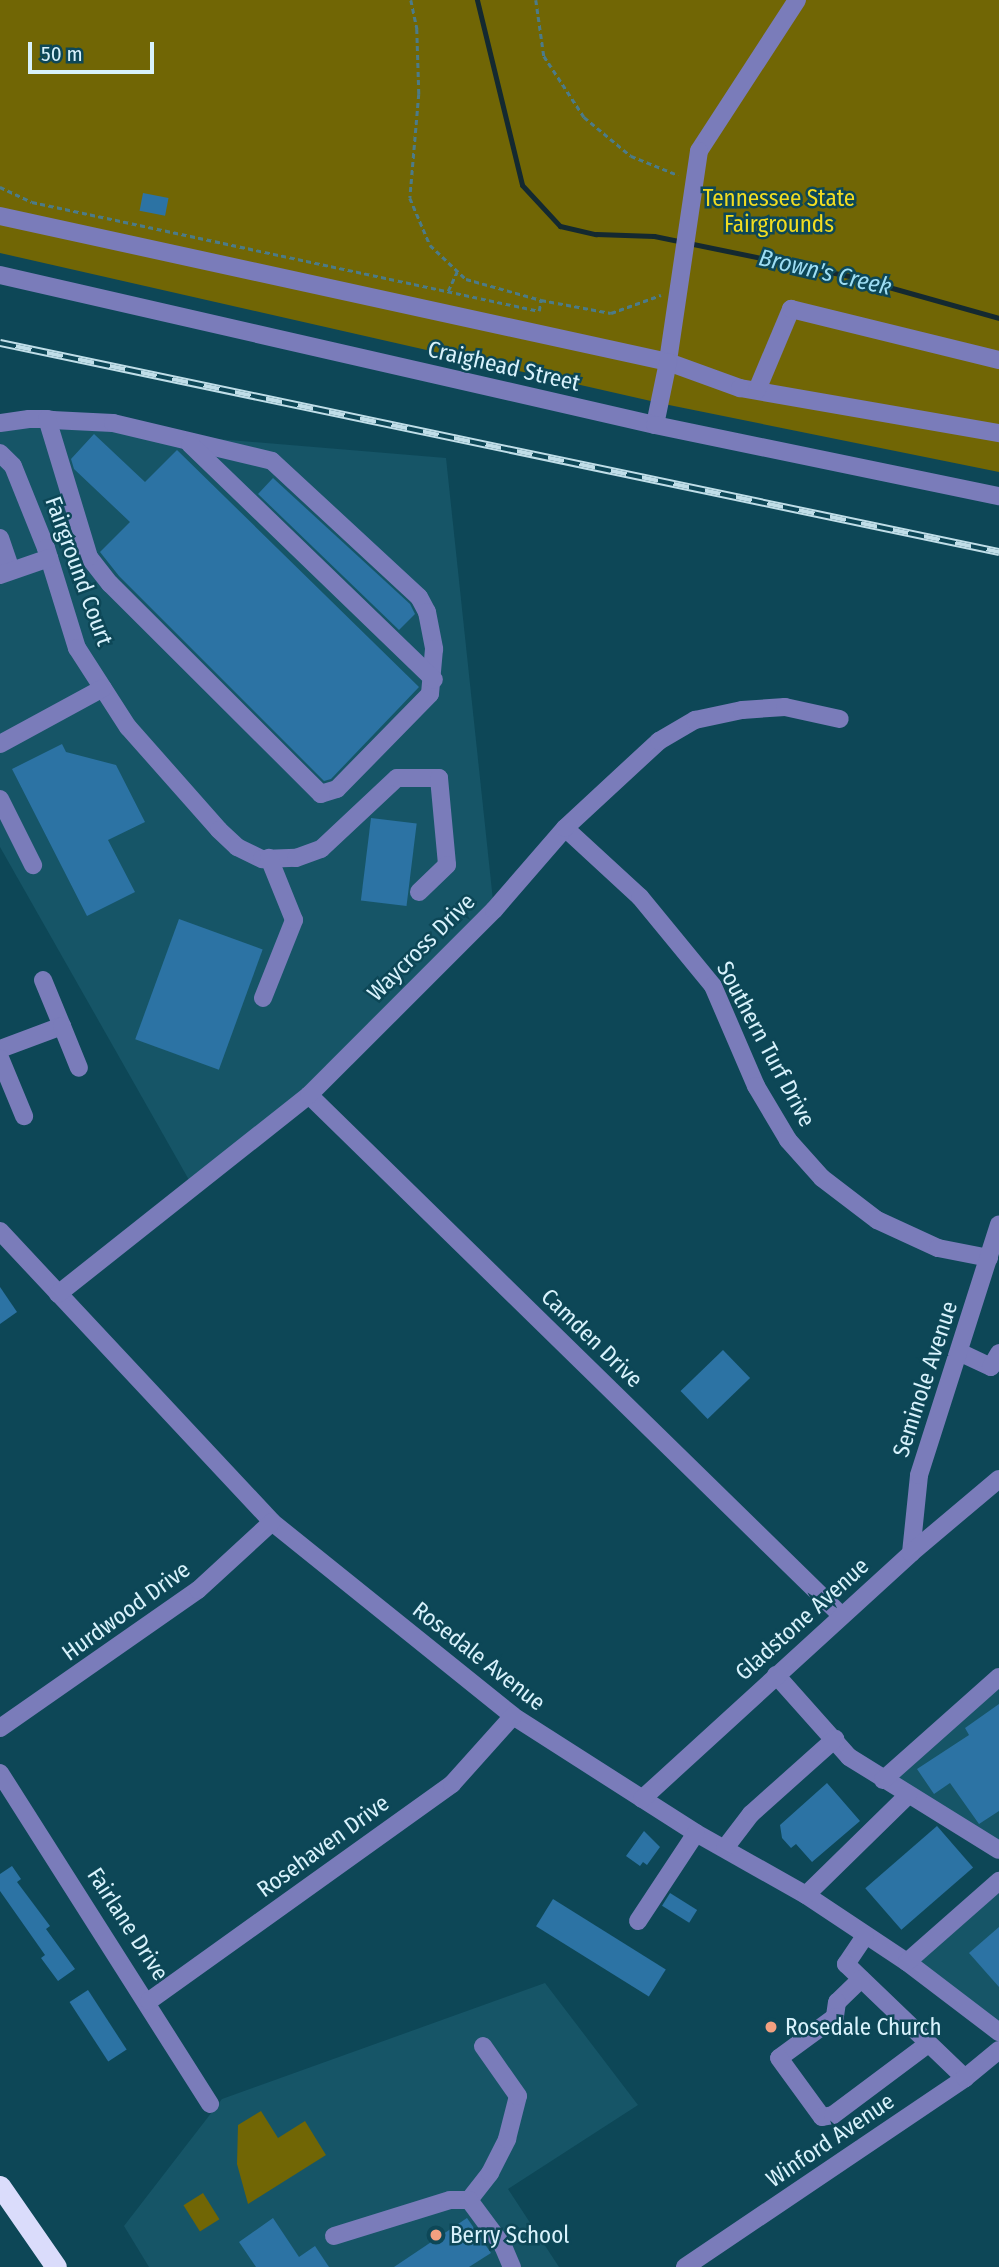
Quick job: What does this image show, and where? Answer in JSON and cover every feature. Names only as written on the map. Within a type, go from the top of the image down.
[{"type":"highway","points":[[0,2186],[56,2267]]},
{"type":"street","points":[[655,425],[681,298],[688,217],[699,151],[797,0]]},
{"type":"street","points":[[0,216],[668,362],[757,390],[999,433]]},
{"type":"street","name":"Craighead Street","points":[[0,275],[655,425],[999,496]]},
{"type":"street","points":[[757,390],[791,309],[999,360]]},
{"type":"street","points":[[0,424],[47,419],[113,423],[190,444],[272,461],[312,494],[419,597],[430,624],[435,680],[419,707],[337,789],[321,794],[110,584],[89,557],[47,419]]},
{"type":"street","points":[[190,444],[435,680]]},
{"type":"street","name":"Fairground Court","points":[[0,453],[13,466],[49,558],[77,648],[128,727],[237,847],[269,858]]},
{"type":"street","points":[[0,538],[6,572],[49,558]]},
{"type":"street","points":[[0,744],[103,688]]},
{"type":"street","name":"Waycross Drive","points":[[58,1294],[309,1095],[494,909],[565,828],[659,741],[695,720],[785,707],[840,719]]},
{"type":"street","points":[[263,998],[294,920],[269,858],[296,858],[321,849],[397,778],[439,778],[447,865],[419,892]]},
{"type":"street","points":[[0,799],[33,865]]},
{"type":"street","name":"Southern Turf Drive","points":[[565,828],[640,897],[713,986],[756,1086],[788,1140],[822,1178],[877,1220],[938,1248],[989,1258]]},
{"type":"street","points":[[43,979],[79,1068]]},
{"type":"street","points":[[0,1049],[62,1026]]},
{"type":"street","points":[[0,1058],[24,1116]]},
{"type":"street","name":"Camden Drive","points":[[309,1095],[841,1615]]},
{"type":"street","name":"Seminole Avenue","points":[[911,1553],[919,1475],[999,1224]]},
{"type":"street","name":"Rosedale Avenue","points":[[3,1238],[272,1522],[513,1716],[696,1833],[806,1895],[907,1962],[999,2032]]},
{"type":"street","points":[[959,1352],[992,1367],[999,1353]]},
{"type":"street","name":"Gladstone Avenue","points":[[642,1798],[841,1615],[999,1479]]},
{"type":"street","name":"Hurdwood Drive","points":[[0,1728],[198,1590],[272,1522]]},
{"type":"street","points":[[776,1675],[849,1757],[999,1850]]},
{"type":"street","points":[[883,1780],[999,1678]]},
{"type":"street","name":"Rosehaven Drive","points":[[149,2001],[452,1784],[513,1716]]},
{"type":"street","points":[[725,1848],[751,1814],[835,1739]]},
{"type":"street","name":"Fairlane Drive","points":[[0,1773],[149,2001],[210,2104]]},
{"type":"street","points":[[806,1895],[908,1795]]},
{"type":"street","points":[[638,1921],[696,1833]]},
{"type":"street","points":[[907,1962],[999,1881]]},
{"type":"street","points":[[865,1936],[846,1964],[965,2078]]},
{"type":"street","points":[[861,1979],[837,2003],[835,2017],[779,2058],[822,2117],[833,2115],[928,2045]]},
{"type":"street","points":[[469,2200],[490,2173],[508,2139],[518,2096],[483,2046]]},
{"type":"street","name":"Winford Avenue","points":[[684,2267],[965,2078],[999,2050]]},
{"type":"street","points":[[334,2236],[450,2200],[469,2200]]},
{"type":"street","points":[[469,2200],[503,2246],[512,2267]]},
{"type":"path","points":[[411,0],[417,29],[419,94],[410,198],[430,245],[457,272],[493,288],[541,300],[611,313],[659,295],[681,298]]},
{"type":"path","points":[[536,0],[544,56],[584,117],[631,156],[694,179]]},
{"type":"path","points":[[0,187],[32,202],[448,291],[539,310],[541,300]]},
{"type":"path","points":[[448,291],[457,272]]},
{"type":"shaded area","points":[[0,421],[446,458],[494,910],[309,1095],[193,1187],[0,847]]},
{"type":"shaded area","points":[[999,1677],[999,1850],[883,1780]]},
{"type":"shaded area","points":[[999,1881],[999,2032],[907,1962]]},
{"type":"shaded area","points":[[545,1983],[638,2105],[508,2189],[559,2267],[149,2267],[124,2226],[222,2099]]},
{"type":"green space","name":"Tennessee State Fairgrounds","points":[[0,0],[999,0],[999,472],[664,404],[0,253]]},
{"type":"green space","points":[[261,2111],[278,2138],[305,2121],[326,2155],[248,2204],[237,2164],[238,2125]]},
{"type":"green space","points":[[203,2193],[219,2219],[200,2231],[183,2205]]},
{"type":"building","points":[[143,193],[169,198],[165,216],[140,211]]},
{"type":"building","points":[[94,434],[145,482],[177,450],[419,687],[331,779],[324,781],[119,576],[100,552],[130,522],[74,469],[71,459]]},
{"type":"building","points":[[273,478],[410,604],[415,614],[399,630],[258,494]]},
{"type":"building","points":[[62,744],[66,752],[116,765],[145,822],[108,840],[135,892],[87,916],[12,769]]},
{"type":"building","points":[[371,818],[417,824],[407,906],[361,900]]},
{"type":"building","points":[[179,919],[263,949],[219,1070],[135,1039]]},
{"type":"building","points":[[0,1287],[17,1312],[0,1324]]},
{"type":"building","points":[[723,1350],[750,1378],[708,1419],[681,1391]]},
{"type":"building","points":[[999,1704],[999,1811],[979,1824],[950,1783],[934,1794],[917,1769],[969,1735],[965,1728]]},
{"type":"building","points":[[827,1783],[860,1821],[812,1862],[796,1844],[791,1848],[782,1838],[780,1825]]},
{"type":"building","points":[[937,1826],[973,1868],[901,1930],[865,1888]]},
{"type":"building","points":[[644,1831],[660,1847],[647,1865],[643,1862],[640,1866],[626,1856]]},
{"type":"building","points":[[12,1866],[21,1879],[17,1882],[50,1926],[46,1929],[75,1969],[58,1981],[41,1958],[45,1955],[0,1891],[0,1874]]},
{"type":"building","points":[[670,1893],[697,1910],[689,1923],[662,1906]]},
{"type":"building","points":[[553,1899],[666,1969],[649,1997],[536,1926]]},
{"type":"building","points":[[999,1927],[999,1987],[969,1953]]},
{"type":"building","points":[[88,1990],[127,2050],[108,2062],[70,2002]]},
{"type":"building","points":[[273,2218],[299,2257],[315,2246],[329,2267],[256,2267],[239,2242]]},
{"type":"building","points":[[467,2218],[491,2253],[469,2267],[394,2267]]},
{"type":"waterway","name":"Brown's Creek","points":[[477,0],[522,185],[560,226],[596,234],[654,236],[853,277],[999,318]]},
{"type":"railway","points":[[0,343],[999,552]]},
{"type":"place","name":"Rosedale Church","points":[[771,2027]]},
{"type":"place","name":"Berry School","points":[[436,2235]]}]
